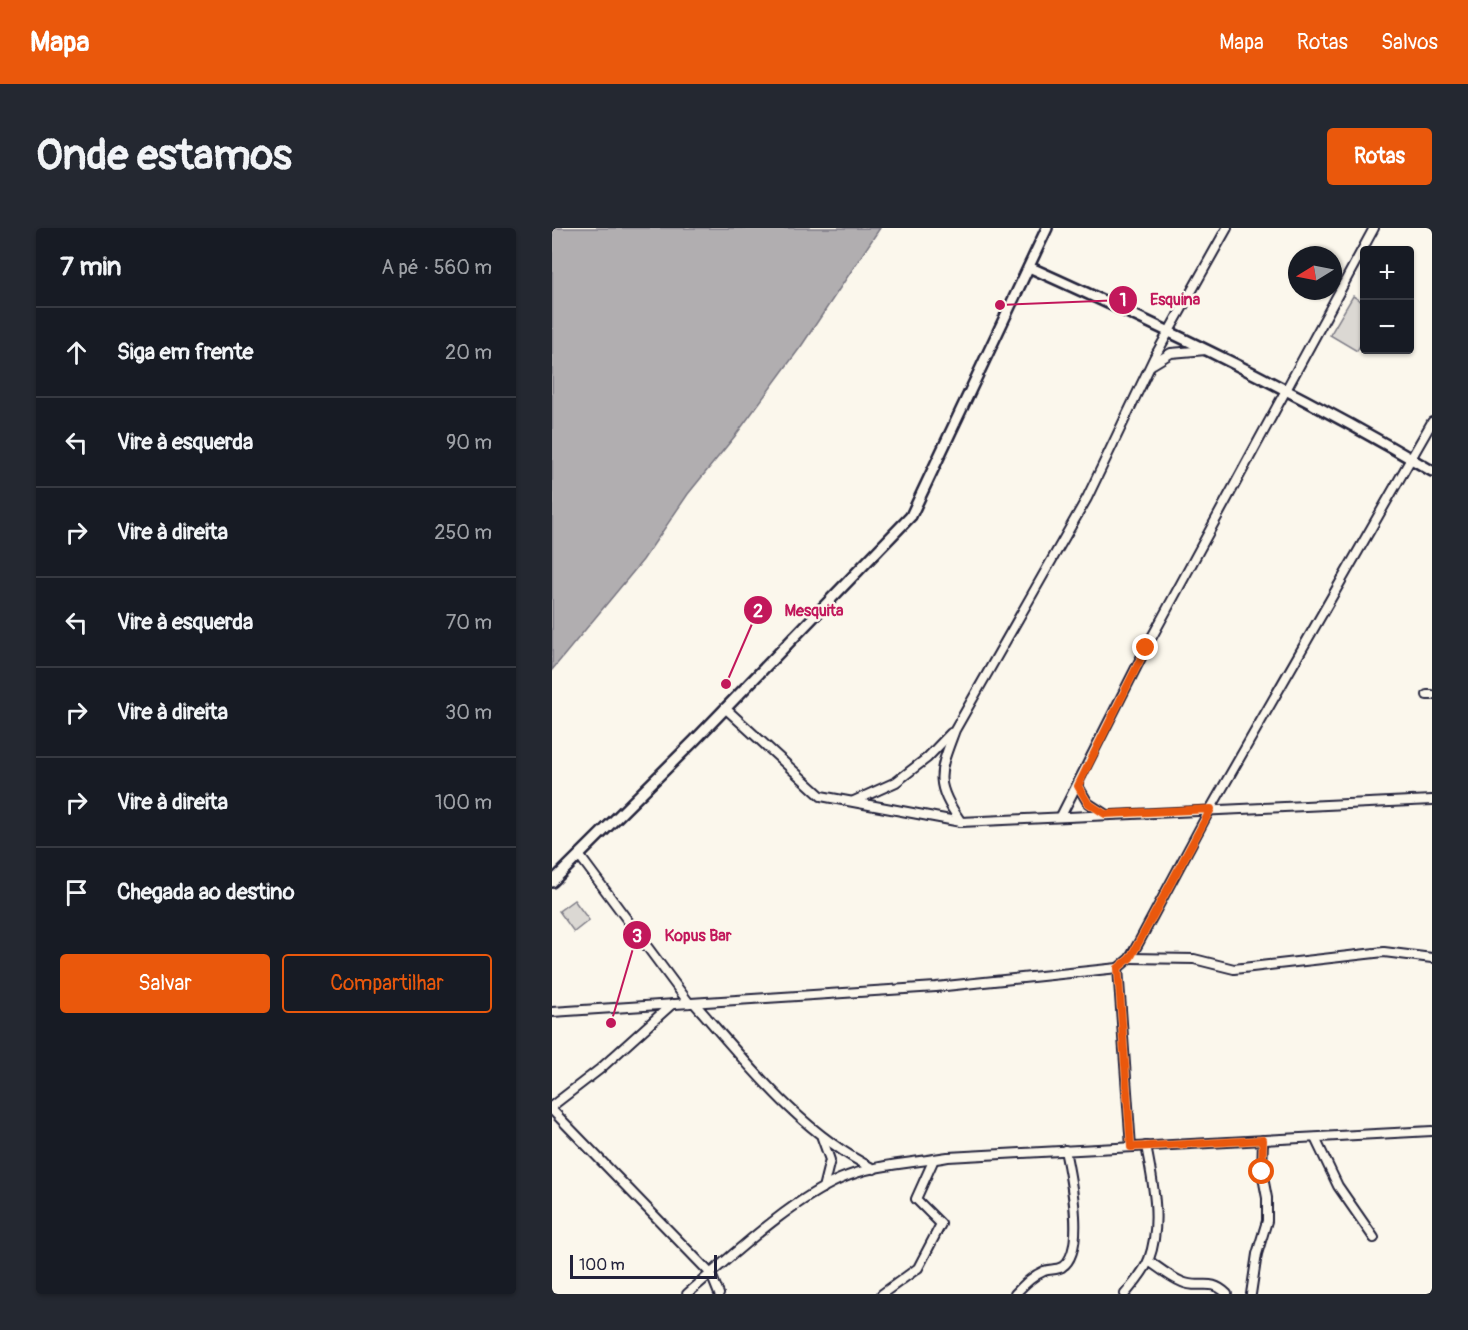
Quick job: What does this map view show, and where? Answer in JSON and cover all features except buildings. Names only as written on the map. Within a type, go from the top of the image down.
[{"type":"street","points":[[552,882],[911,516],[1047,228]]},
{"type":"street","points":[[961,822],[946,801],[941,784],[942,764],[955,730],[1087,498],[1169,330],[1227,228]]},
{"type":"street","points":[[1060,816],[1078,786],[1146,648],[1374,228]]},
{"type":"street","points":[[1029,267],[1169,330],[1286,388],[1432,471]]},
{"type":"street","points":[[1151,365],[1171,353],[1207,350]]},
{"type":"street","points":[[552,1012],[936,987],[1118,968],[1130,958],[1211,809],[1413,460],[1432,422]]},
{"type":"street","points":[[725,708],[821,796],[961,822],[1432,800]]},
{"type":"street","points":[[854,801],[896,782],[927,758],[955,730]]},
{"type":"street","points":[[1078,786],[1088,803],[1105,814]]},
{"type":"street","points":[[579,855],[692,1004],[777,1095],[844,1154],[874,1169]]},
{"type":"street","points":[[1130,958],[1194,959],[1234,969],[1384,952],[1432,958]]},
{"type":"street","points":[[1118,968],[1131,1147]]},
{"type":"street","points":[[672,1004],[600,1069],[552,1108],[711,1274],[719,1294]]},
{"type":"street","points":[[687,1294],[807,1197],[842,1178],[874,1169],[933,1159],[1065,1150],[1432,1131]]},
{"type":"street","points":[[819,1133],[830,1160],[823,1188]]},
{"type":"street","points":[[1315,1138],[1338,1186],[1374,1238]]},
{"type":"street","points":[[1251,1294],[1257,1254],[1267,1221],[1267,1198],[1262,1172],[1263,1140]]},
{"type":"street","points":[[1125,1294],[1149,1261],[1155,1227],[1154,1193],[1146,1146]]},
{"type":"street","points":[[1015,1294],[1033,1277],[1062,1267],[1074,1247],[1074,1203],[1065,1150]]},
{"type":"street","points":[[882,1294],[918,1268],[941,1224],[916,1199],[933,1159]]},
{"type":"street","points":[[1149,1261],[1182,1282],[1194,1286],[1210,1284],[1227,1294]]},
{"type":"shaded area","points":[[552,228],[880,228],[802,345],[735,436],[688,494],[643,560],[552,670]]},
{"type":"shaded area","points":[[1353,296],[1360,300],[1360,345],[1357,351],[1330,335]]},
{"type":"shaded area","points":[[574,900],[589,920],[574,932],[559,911]]},
{"type":"place","name":"Esquina","points":[[1000,305]]},
{"type":"place","name":"Mesquita","points":[[726,684]]},
{"type":"place","name":"Kopus Bar","points":[[611,1023]]},
{"type":"route","points":[[1146,648],[1078,786],[1088,803],[1105,814],[1211,809],[1130,958],[1118,968],[1131,1147],[1263,1140],[1262,1172]]}]
